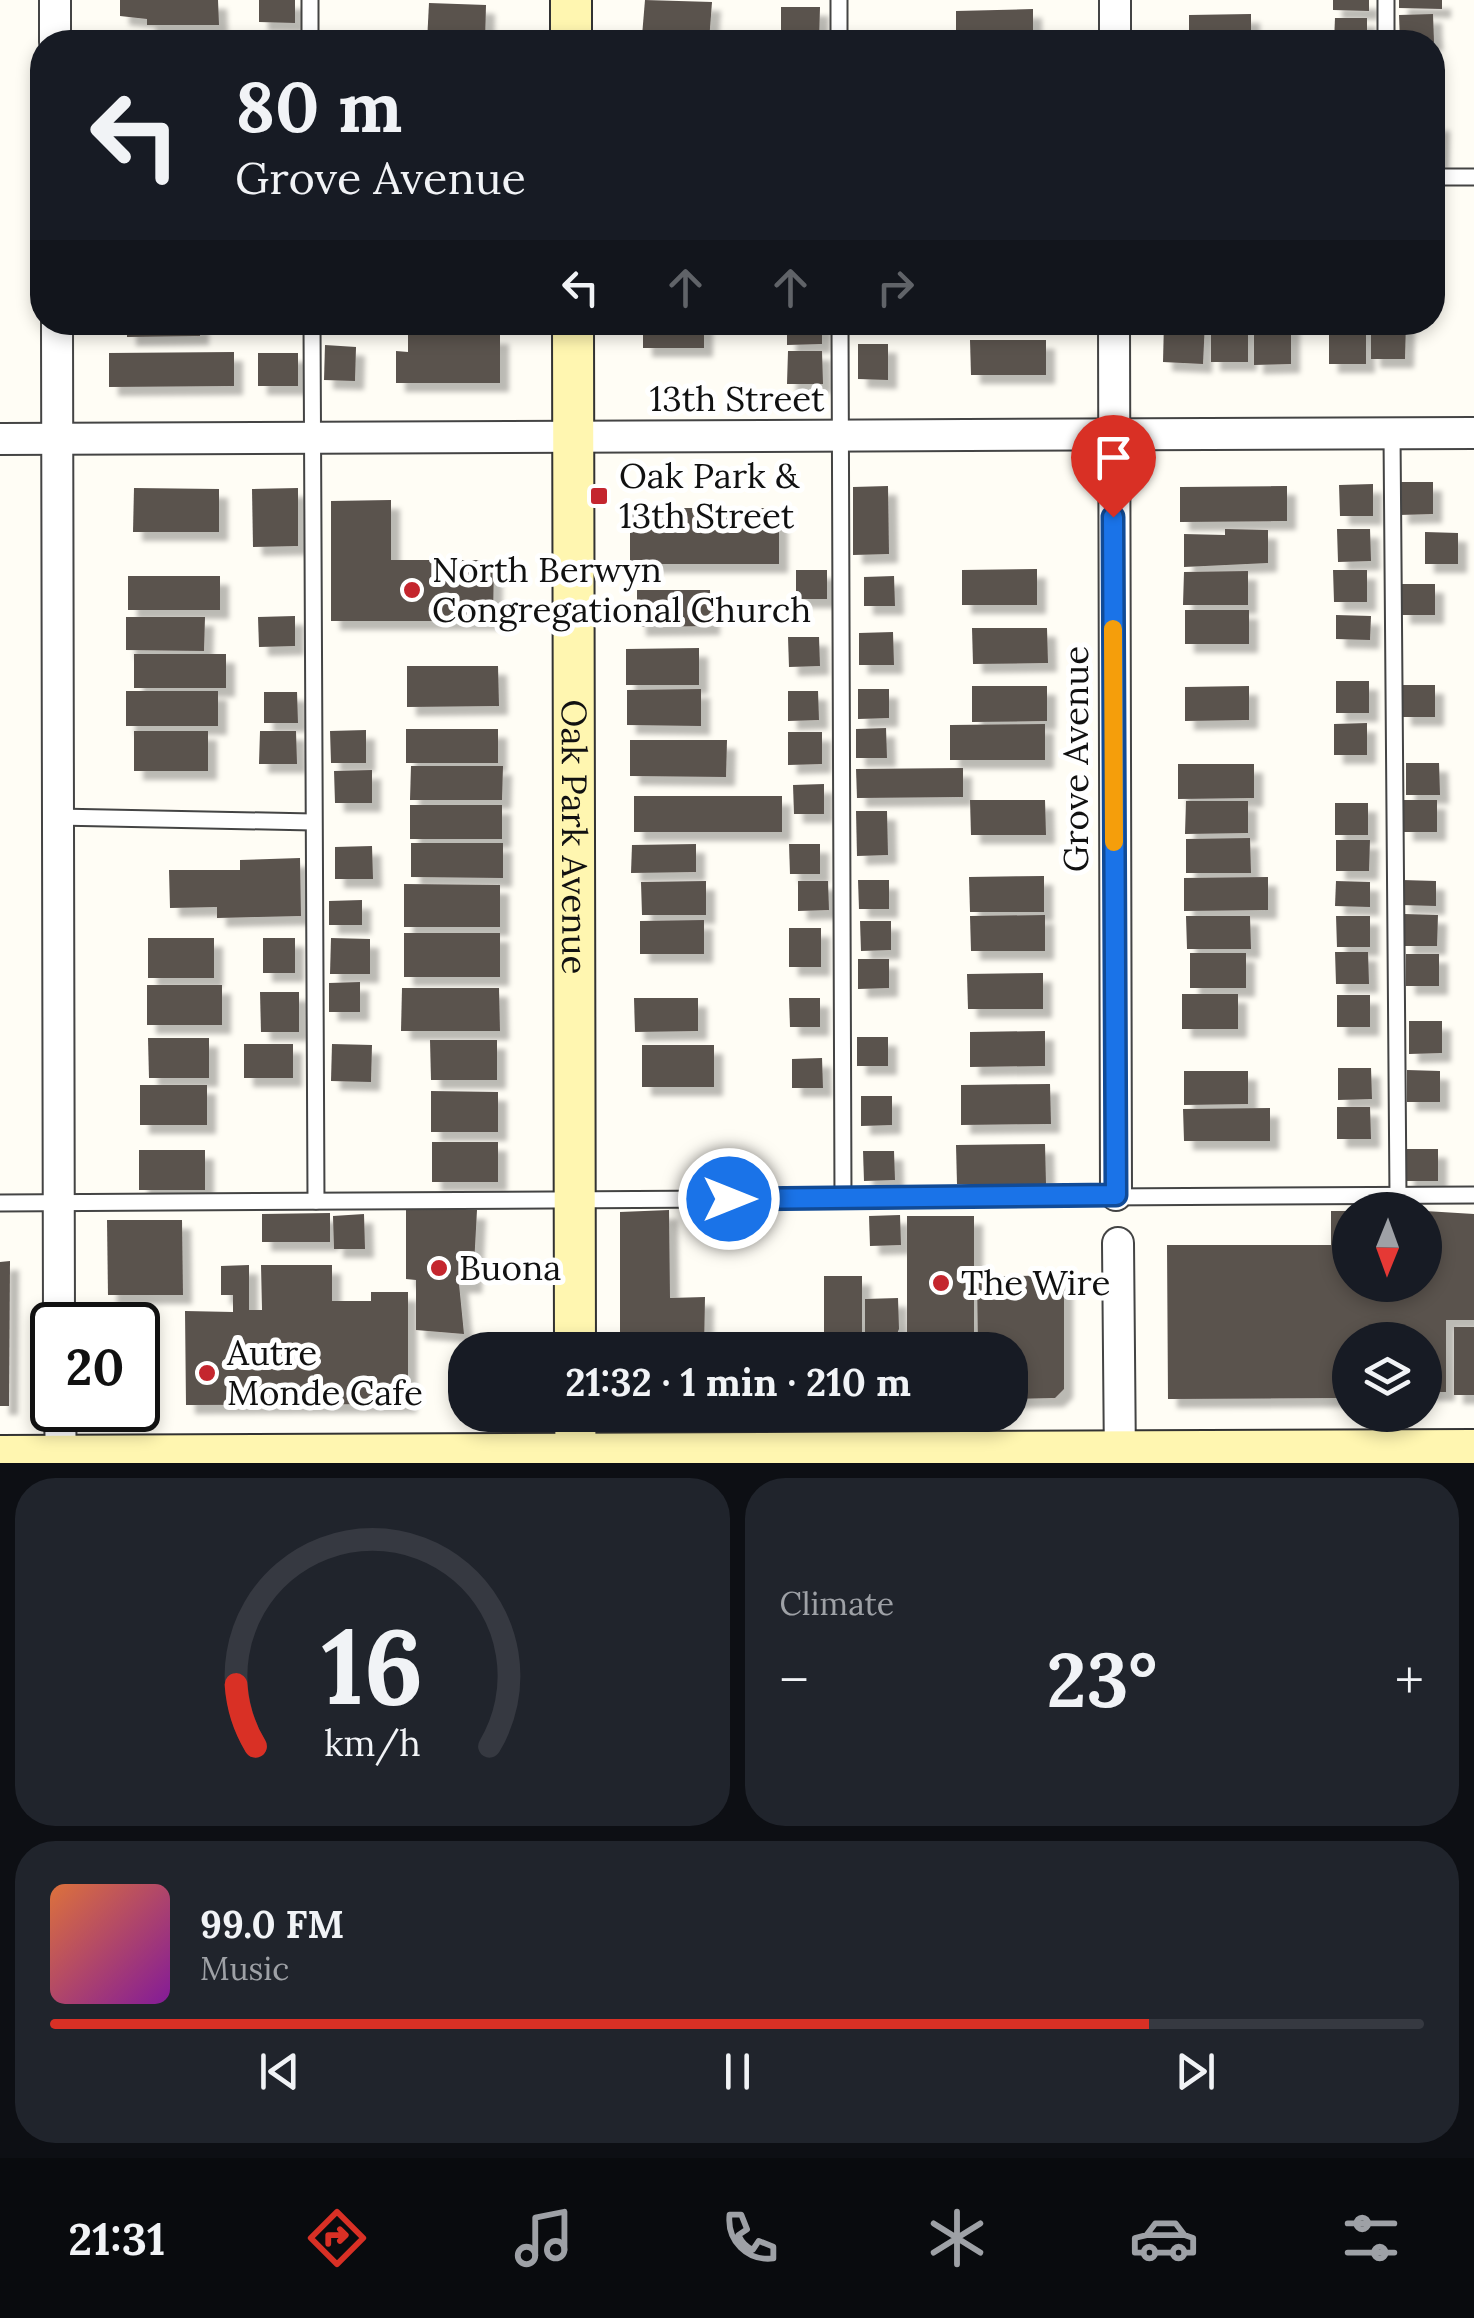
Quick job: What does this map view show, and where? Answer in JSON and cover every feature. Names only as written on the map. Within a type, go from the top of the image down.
[{"type":"main road","points":[[571,0],[571,30]]},
{"type":"main road","name":"Oak Park Avenue","points":[[572,335],[575,1332]]},
{"type":"main road","points":[[0,1456],[60,1459],[576,1444],[1120,1457],[1393,1457],[1474,1450]]},
{"type":"street","points":[[55,0],[55,30]]},
{"type":"street","points":[[1115,0],[1115,30]]},
{"type":"street","points":[[57,335],[59,1302]]},
{"type":"street","name":"Grove Avenue","points":[[1114,335],[1116,1195]]},
{"type":"street","name":"13th Street","points":[[0,439],[1474,433]]},
{"type":"street","points":[[1118,1243],[1120,1457]]},
{"type":"street","points":[[60,1432],[60,1459]]},
{"type":"lane","points":[[310,0],[310,30]]},
{"type":"lane","points":[[838,0],[839,30]]},
{"type":"lane","points":[[1386,0],[1386,30]]},
{"type":"lane","points":[[1445,177],[1474,177]]},
{"type":"lane","points":[[312,335],[316,1201]]},
{"type":"lane","points":[[840,335],[844,1199]]},
{"type":"lane","points":[[1392,434],[1398,1192]]},
{"type":"lane","points":[[56,817],[313,822]]},
{"type":"lane","points":[[1442,1195],[1474,1195]]},
{"type":"lane","points":[[0,1203],[1332,1196]]},
{"type":"building","points":[[120,0],[218,0],[219,25],[147,25],[147,19],[120,16]]},
{"type":"building","points":[[259,0],[295,0],[295,23],[259,22]]},
{"type":"building","points":[[645,0],[712,2],[710,30],[642,30]]},
{"type":"building","points":[[1333,0],[1369,0],[1369,11],[1333,10]]},
{"type":"building","points":[[1399,0],[1442,0],[1442,9],[1399,8]]},
{"type":"building","points":[[429,3],[486,5],[485,30],[428,30]]},
{"type":"building","points":[[781,7],[820,7],[819,30],[781,30]]},
{"type":"building","points":[[1033,9],[1033,30],[956,30],[956,11]]},
{"type":"building","points":[[1251,14],[1251,30],[1189,30],[1189,15]]},
{"type":"building","points":[[1433,14],[1434,30],[1400,30],[1399,15]]},
{"type":"building","points":[[1335,18],[1367,18],[1367,30],[1334,30]]},
{"type":"building","points":[[127,335],[200,335],[200,336]]},
{"type":"building","points":[[408,335],[500,335],[500,383],[396,383],[396,351],[408,352]]},
{"type":"building","points":[[643,335],[704,335],[704,348],[643,348]]},
{"type":"building","points":[[787,335],[822,335],[822,344],[787,345]]},
{"type":"building","points":[[1164,335],[1204,335],[1203,364],[1163,362]]},
{"type":"building","points":[[1211,335],[1248,335],[1248,362],[1211,362]]},
{"type":"building","points":[[1254,335],[1291,335],[1291,364],[1254,365]]},
{"type":"building","points":[[1329,335],[1366,335],[1366,364],[1329,364]]},
{"type":"building","points":[[1371,335],[1406,335],[1405,359],[1371,359]]},
{"type":"building","points":[[970,340],[1046,340],[1046,375],[971,375]]},
{"type":"building","points":[[858,344],[888,344],[888,380],[858,379]]},
{"type":"building","points":[[325,345],[356,347],[355,381],[324,380]]},
{"type":"building","points":[[788,351],[822,351],[823,384],[787,384]]},
{"type":"building","points":[[234,352],[234,386],[109,387],[109,353]]},
{"type":"building","points":[[258,353],[298,353],[298,386],[258,386]]},
{"type":"building","points":[[1400,482],[1433,482],[1433,514],[1399,515]]},
{"type":"building","points":[[1373,484],[1373,516],[1340,516],[1339,485]]},
{"type":"building","points":[[888,486],[889,554],[853,555],[853,487]]},
{"type":"building","points":[[1287,486],[1287,521],[1180,522],[1180,487]]},
{"type":"building","points":[[134,488],[219,489],[219,532],[133,532]]},
{"type":"building","points":[[298,488],[298,546],[253,547],[252,489]]},
{"type":"building","name":"North Berwyn Congregational Church","points":[[391,500],[391,560],[494,560],[493,621],[331,621],[331,501]]},
{"type":"building","points":[[630,508],[779,508],[779,564],[630,564]]},
{"type":"building","points":[[1225,529],[1268,530],[1268,563],[1184,567],[1184,534],[1225,535]]},
{"type":"building","points":[[1337,529],[1370,529],[1371,561],[1338,562]]},
{"type":"building","points":[[1425,532],[1458,533],[1458,564],[1425,564]]},
{"type":"building","points":[[1037,569],[1037,605],[962,605],[962,570]]},
{"type":"building","points":[[796,570],[827,570],[827,599],[796,599]]},
{"type":"building","points":[[1333,570],[1367,570],[1367,602],[1334,602]]},
{"type":"building","points":[[1248,571],[1248,605],[1183,605],[1184,572]]},
{"type":"building","points":[[128,576],[220,576],[220,610],[128,610]]},
{"type":"building","points":[[894,576],[895,606],[864,606],[864,577]]},
{"type":"building","points":[[1401,584],[1435,584],[1435,615],[1401,615]]},
{"type":"building","points":[[637,590],[710,590],[711,626],[637,627]]},
{"type":"building","points":[[1185,610],[1249,610],[1249,644],[1185,644]]},
{"type":"building","points":[[1336,615],[1371,616],[1370,640],[1336,639]]},
{"type":"building","points":[[295,616],[295,646],[259,647],[258,617]]},
{"type":"building","points":[[126,617],[205,617],[204,651],[126,650]]},
{"type":"building","points":[[972,628],[1047,628],[1048,663],[973,664]]},
{"type":"building","points":[[893,632],[894,665],[859,665],[859,633]]},
{"type":"building","points":[[788,637],[819,637],[820,666],[789,667]]},
{"type":"building","points":[[699,648],[699,685],[626,685],[626,649]]},
{"type":"building","points":[[134,654],[226,654],[226,688],[134,688]]},
{"type":"building","points":[[407,666],[498,666],[499,706],[407,707]]},
{"type":"building","points":[[1336,681],[1369,681],[1369,713],[1336,713]]},
{"type":"building","points":[[1402,685],[1435,685],[1435,717],[1402,717]]},
{"type":"building","points":[[972,686],[1047,686],[1047,721],[972,722]]},
{"type":"building","points":[[1249,686],[1249,720],[1185,721],[1185,687]]},
{"type":"building","points":[[701,689],[701,726],[627,725],[627,690]]},
{"type":"building","points":[[858,689],[889,689],[889,718],[858,719]]},
{"type":"building","points":[[126,691],[218,691],[218,726],[126,726]]},
{"type":"building","points":[[788,691],[818,691],[819,720],[788,721]]},
{"type":"building","points":[[264,692],[297,692],[298,723],[264,723]]},
{"type":"building","points":[[1367,723],[1367,755],[1334,755],[1334,724]]},
{"type":"building","points":[[1045,724],[1045,760],[950,760],[950,725]]},
{"type":"building","points":[[886,728],[887,758],[856,758],[856,729]]},
{"type":"building","points":[[406,729],[498,729],[498,763],[406,763]]},
{"type":"building","points":[[366,730],[366,763],[331,763],[330,731]]},
{"type":"building","points":[[134,731],[208,731],[208,771],[134,771]]},
{"type":"building","points":[[260,731],[296,731],[297,764],[259,764]]},
{"type":"building","points":[[788,732],[822,732],[822,764],[788,765]]},
{"type":"building","points":[[630,740],[727,740],[726,777],[630,776]]},
{"type":"building","points":[[1406,763],[1439,763],[1440,795],[1406,795]]},
{"type":"building","points":[[1178,764],[1254,764],[1254,798],[1178,799]]},
{"type":"building","points":[[411,766],[503,766],[502,800],[410,800]]},
{"type":"building","points":[[963,768],[963,797],[857,798],[856,769]]},
{"type":"building","points":[[372,770],[372,803],[335,803],[334,771]]},
{"type":"building","points":[[824,784],[824,814],[794,814],[793,785]]},
{"type":"building","points":[[634,796],[782,796],[782,832],[634,832]]},
{"type":"building","points":[[970,800],[1045,800],[1046,835],[971,835]]},
{"type":"building","points":[[1404,800],[1437,800],[1437,832],[1404,832]]},
{"type":"building","points":[[1186,801],[1248,801],[1248,833],[1185,834]]},
{"type":"building","points":[[1335,803],[1368,803],[1368,835],[1335,835]]},
{"type":"building","points":[[410,805],[502,805],[502,839],[410,839]]},
{"type":"building","points":[[856,811],[887,811],[888,855],[857,856]]},
{"type":"building","points":[[1250,838],[1251,873],[1186,873],[1186,839]]},
{"type":"building","points":[[1336,840],[1370,840],[1369,871],[1336,871]]},
{"type":"building","points":[[411,843],[503,843],[503,878],[411,877]]},
{"type":"building","points":[[696,844],[696,872],[631,873],[632,845]]},
{"type":"building","points":[[789,844],[820,844],[820,874],[790,874]]},
{"type":"building","points":[[372,846],[373,879],[335,879],[335,847]]},
{"type":"building","points":[[300,858],[301,916],[217,918],[217,907],[170,908],[169,870],[240,870],[240,860]]},
{"type":"building","points":[[1044,876],[1044,912],[970,912],[969,877]]},
{"type":"building","points":[[1268,877],[1268,910],[1184,911],[1184,878]]},
{"type":"building","points":[[858,880],[889,880],[889,909],[859,909]]},
{"type":"building","points":[[1402,880],[1436,881],[1436,906],[1401,905]]},
{"type":"building","points":[[706,881],[706,915],[642,915],[641,882]]},
{"type":"building","points":[[798,881],[828,881],[829,910],[798,911]]},
{"type":"building","points":[[1336,881],[1370,882],[1370,907],[1335,906]]},
{"type":"building","points":[[404,884],[500,885],[500,927],[404,927]]},
{"type":"building","points":[[362,900],[362,925],[329,925],[329,901]]},
{"type":"building","points":[[1404,914],[1438,915],[1437,946],[1404,946]]},
{"type":"building","points":[[1045,915],[1045,951],[971,951],[970,916]]},
{"type":"building","points":[[1186,916],[1250,916],[1251,949],[1187,949]]},
{"type":"building","points":[[1336,916],[1370,916],[1370,947],[1337,947]]},
{"type":"building","points":[[704,920],[704,954],[640,954],[640,921]]},
{"type":"building","points":[[860,921],[891,921],[891,950],[861,951]]},
{"type":"building","points":[[789,928],[821,928],[821,967],[789,967]]},
{"type":"building","points":[[404,933],[500,933],[500,977],[404,977]]},
{"type":"building","points":[[148,938],[214,938],[214,978],[148,978]]},
{"type":"building","points":[[263,938],[295,938],[295,973],[263,973]]},
{"type":"building","points":[[331,938],[370,939],[370,974],[330,974]]},
{"type":"building","points":[[1335,952],[1368,952],[1369,984],[1336,984]]},
{"type":"building","points":[[1190,953],[1246,953],[1246,988],[1190,988]]},
{"type":"building","points":[[1406,954],[1439,954],[1439,986],[1406,986]]},
{"type":"building","points":[[858,959],[889,959],[889,988],[858,989]]},
{"type":"building","points":[[1043,973],[1043,1009],[968,1009],[967,974]]},
{"type":"building","points":[[360,982],[360,1012],[329,1012],[329,983]]},
{"type":"building","points":[[147,985],[222,985],[222,1025],[147,1025]]},
{"type":"building","points":[[402,988],[499,988],[500,1031],[401,1031]]},
{"type":"building","points":[[260,992],[299,992],[299,1032],[261,1032]]},
{"type":"building","points":[[1182,994],[1238,994],[1238,1029],[1182,1029]]},
{"type":"building","points":[[1337,995],[1370,995],[1370,1027],[1337,1027]]},
{"type":"building","points":[[634,998],[698,998],[698,1031],[635,1032]]},
{"type":"building","points":[[789,998],[820,998],[820,1027],[790,1027]]},
{"type":"building","points":[[1409,1021],[1442,1021],[1442,1053],[1409,1054]]},
{"type":"building","points":[[1045,1031],[1045,1066],[970,1067],[970,1032]]},
{"type":"building","points":[[857,1037],[888,1037],[888,1066],[857,1066]]},
{"type":"building","points":[[148,1038],[209,1038],[209,1078],[149,1078]]},
{"type":"building","points":[[430,1040],[497,1040],[497,1080],[431,1080]]},
{"type":"building","points":[[244,1044],[293,1044],[293,1078],[244,1078]]},
{"type":"building","points":[[332,1044],[372,1045],[371,1082],[331,1081]]},
{"type":"building","points":[[642,1045],[714,1045],[714,1087],[642,1087]]},
{"type":"building","points":[[822,1058],[823,1088],[792,1088],[792,1059]]},
{"type":"building","points":[[1338,1068],[1371,1068],[1372,1099],[1338,1100]]},
{"type":"building","points":[[1407,1070],[1440,1071],[1440,1102],[1407,1102]]},
{"type":"building","points":[[1184,1071],[1248,1071],[1248,1104],[1184,1105]]},
{"type":"building","points":[[1050,1084],[1051,1124],[961,1125],[961,1085]]},
{"type":"building","points":[[140,1085],[207,1085],[207,1125],[140,1125]]},
{"type":"building","points":[[431,1091],[498,1092],[498,1132],[431,1132]]},
{"type":"building","points":[[861,1096],[892,1096],[892,1125],[861,1126]]},
{"type":"building","points":[[1337,1107],[1370,1107],[1371,1139],[1337,1139]]},
{"type":"building","points":[[1270,1108],[1270,1141],[1184,1141],[1183,1109]]},
{"type":"building","points":[[432,1142],[498,1142],[498,1182],[432,1182]]},
{"type":"building","points":[[1045,1144],[1046,1184],[957,1184],[956,1145]]},
{"type":"building","points":[[1405,1149],[1438,1149],[1438,1181],[1405,1181]]},
{"type":"building","points":[[139,1150],[205,1150],[205,1190],[139,1190]]},
{"type":"building","points":[[863,1151],[894,1151],[895,1180],[864,1181]]},
{"type":"building","name":"Buona","points":[[406,1210],[477,1210],[473,1284],[459,1284],[464,1332],[416,1330],[416,1280],[406,1279]]},
{"type":"building","points":[[669,1210],[670,1298],[705,1297],[704,1332],[620,1332],[620,1212]]},
{"type":"building","points":[[1332,1211],[1332,1302],[1442,1302],[1442,1212],[1474,1214],[1474,1320],[1446,1320],[1446,1392],[1442,1392],[1442,1322],[1332,1322],[1332,1398],[1168,1399],[1167,1245],[1331,1245]]},
{"type":"building","points":[[330,1213],[330,1242],[262,1242],[262,1214]]},
{"type":"building","points":[[364,1214],[365,1249],[334,1249],[333,1216]]},
{"type":"building","points":[[900,1215],[901,1245],[870,1246],[869,1216]]},
{"type":"building","name":"The Wire","points":[[907,1216],[974,1216],[974,1332],[907,1332]]},
{"type":"building","points":[[107,1220],[182,1220],[183,1295],[108,1295]]},
{"type":"building","points":[[10,1261],[9,1406],[0,1406],[0,1262]]},
{"type":"building","points":[[249,1265],[249,1310],[262,1310],[261,1265],[332,1265],[332,1301],[371,1301],[371,1292],[408,1292],[408,1404],[186,1405],[185,1311],[233,1312],[233,1295],[221,1295],[221,1266]]},
{"type":"building","points":[[824,1276],[862,1276],[862,1332],[824,1332]]},
{"type":"building","points":[[977,1277],[1064,1277],[1064,1389],[1055,1398],[1028,1399],[1028,1332],[978,1332]]},
{"type":"building","points":[[898,1298],[898,1332],[865,1332],[865,1299]]},
{"type":"building","points":[[1454,1327],[1474,1327],[1474,1395],[1454,1395]]},
{"type":"slow traffic","points":[[1113,629],[1114,842]]},
{"type":"place","name":"Oak Park & 13th Street","points":[[599,496]]},
{"type":"place","name":"North Berwyn Congregational Church","points":[[412,590]]},
{"type":"place","name":"Buona","points":[[439,1268]]},
{"type":"place","name":"The Wire","points":[[941,1283]]},
{"type":"place","name":"Autre Monde Cafe","points":[[207,1373]]},
{"type":"route","points":[[729,1199],[1116,1195],[1113,517]]}]
